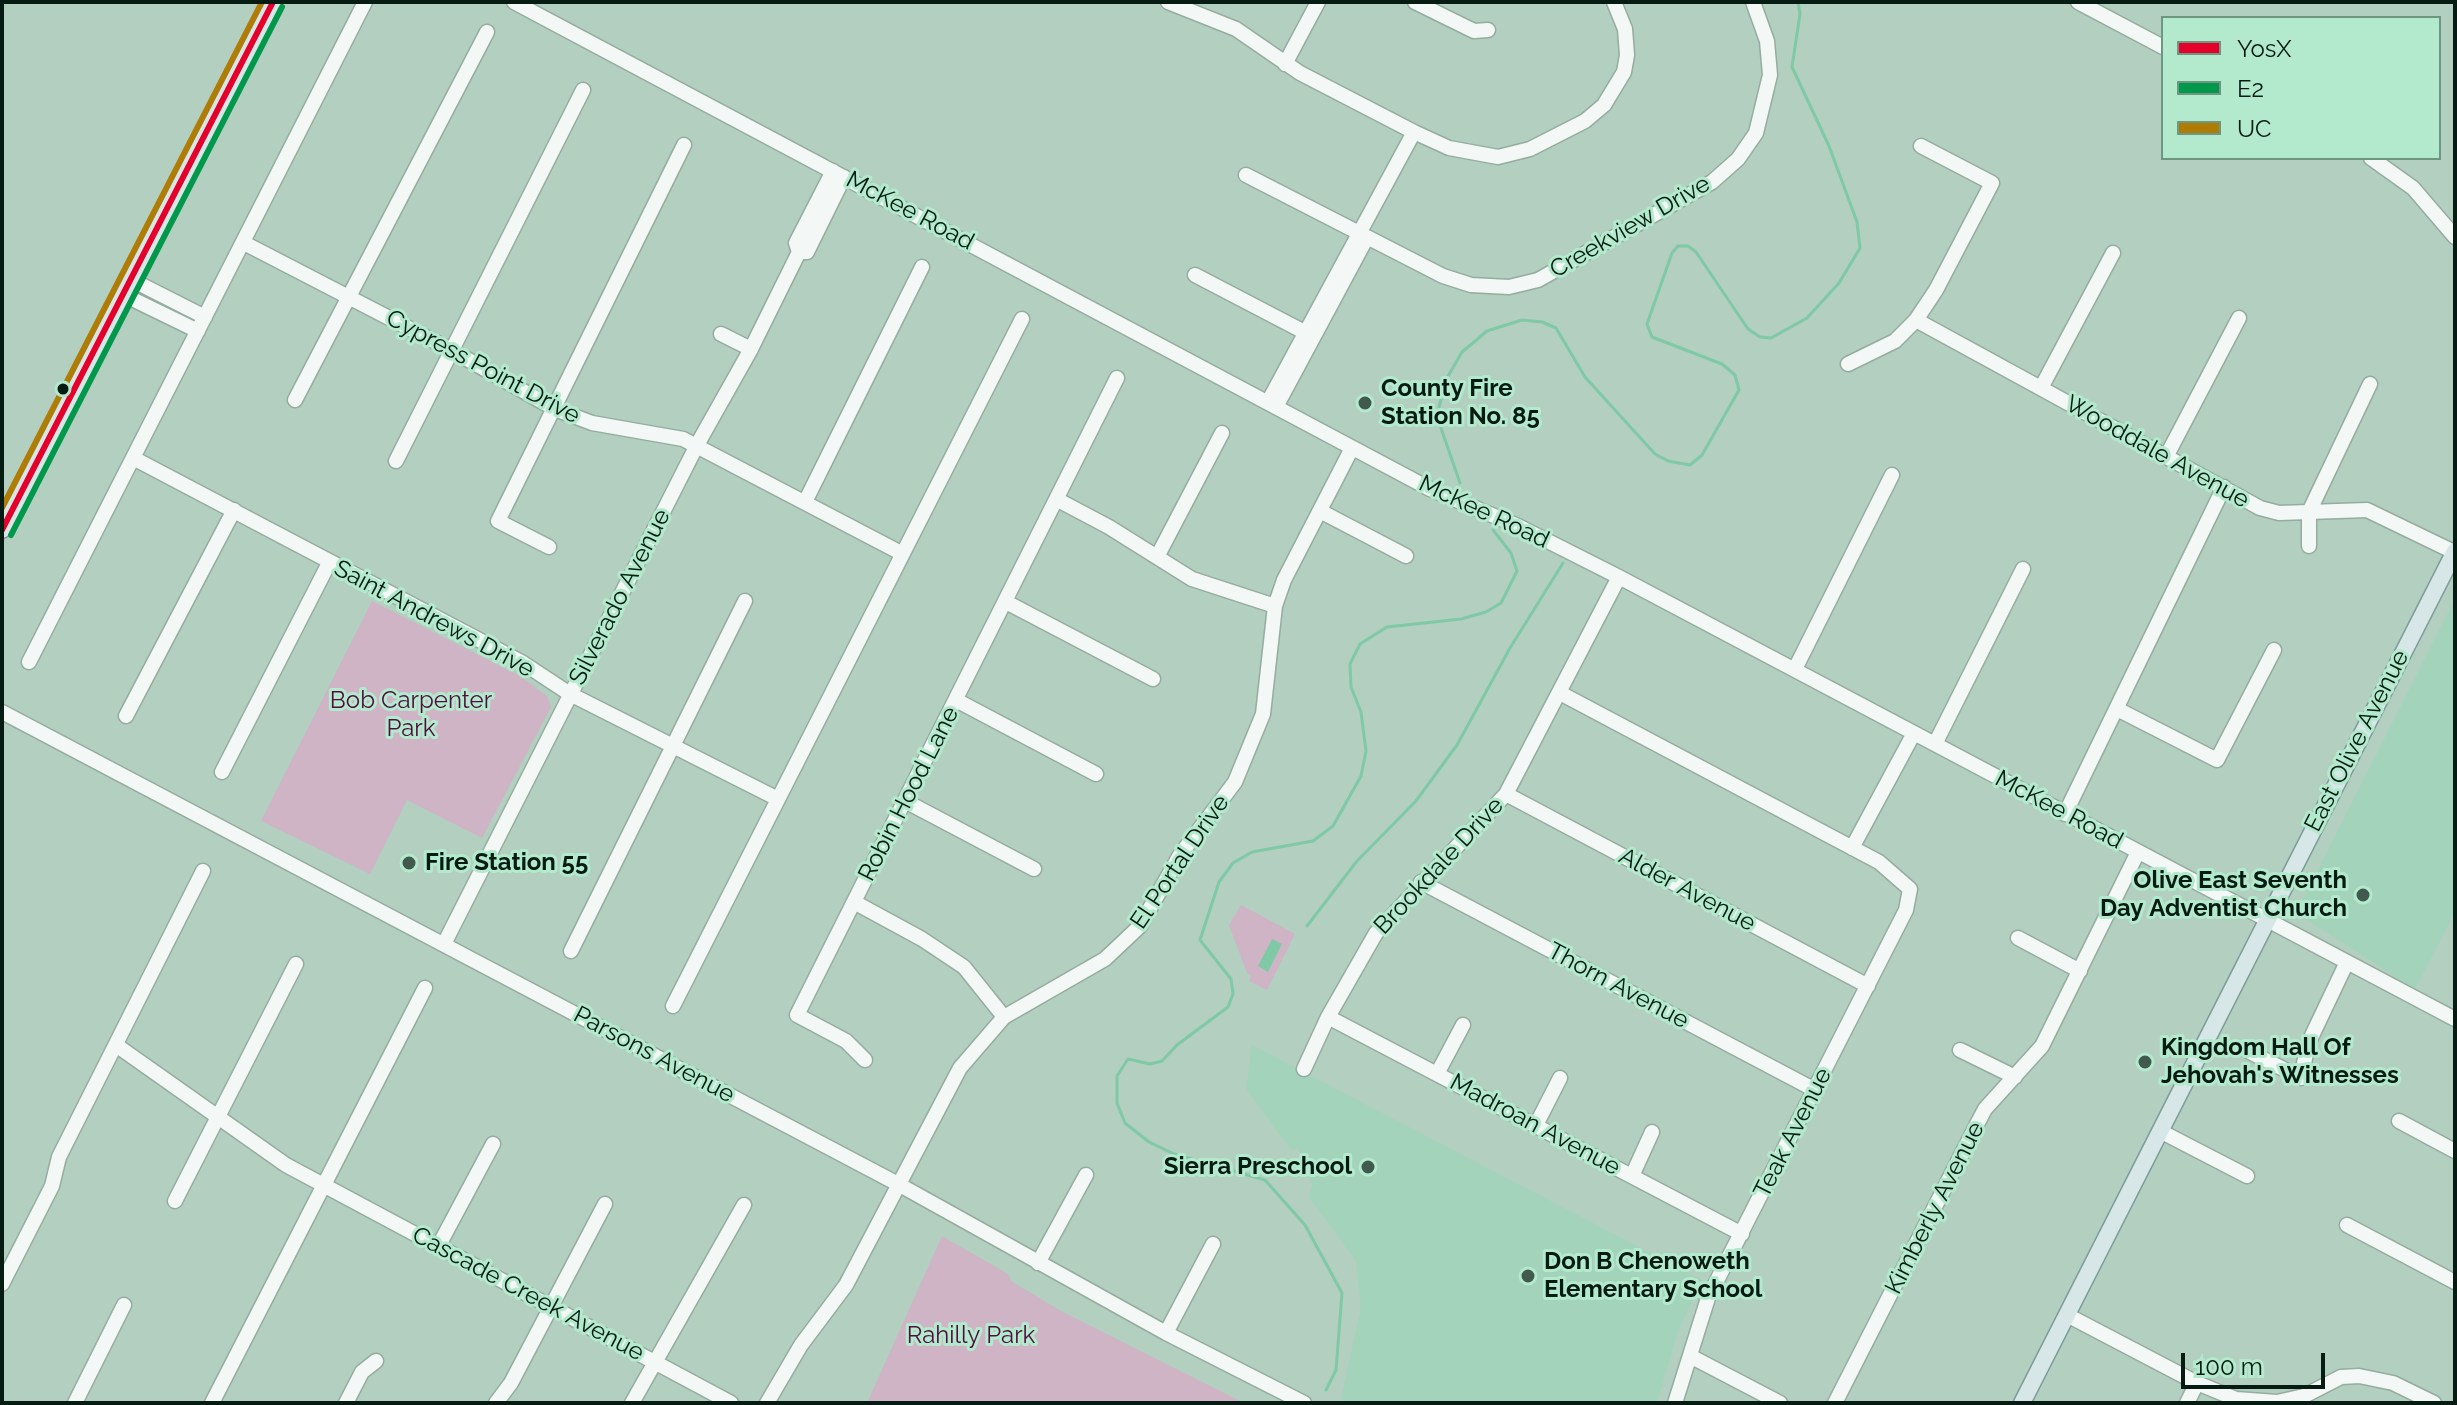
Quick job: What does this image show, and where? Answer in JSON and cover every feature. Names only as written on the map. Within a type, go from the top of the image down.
[{"type":"main road","points":[[2,530],[273,2]]},
{"type":"main road","name":"East Olive Avenue","points":[[2022,1403],[2455,552]]},
{"type":"street","points":[[29,662],[365,2]]},
{"type":"street","name":"McKee Road","points":[[514,2],[1352,448],[1619,577],[2455,1019]]},
{"type":"street","points":[[1168,2],[1189,7],[1236,29],[1285,64],[1414,132],[1449,148],[1498,157],[1530,149],[1585,121],[1604,105],[1624,72],[1627,55],[1625,29],[1614,2]]},
{"type":"street","points":[[1285,64],[1318,2]]},
{"type":"street","points":[[1415,2],[1474,31],[1488,30]]},
{"type":"street","name":"Creekview Drive","points":[[1246,175],[1443,276],[1471,285],[1509,287],[1538,280],[1712,182],[1738,159],[1756,133],[1766,105],[1770,75],[1767,41],[1753,2]]},
{"type":"street","points":[[2078,2],[2161,46]]},
{"type":"street","points":[[295,400],[487,32]]},
{"type":"street","points":[[396,461],[583,90]]},
{"type":"street","points":[[1272,405],[1355,237],[1362,233],[1414,132]]},
{"type":"street","points":[[549,547],[498,521],[684,145]]},
{"type":"street","points":[[1848,364],[1895,341],[1916,320],[1936,290],[1992,183],[1921,146]]},
{"type":"street","points":[[2374,160],[2413,188],[2455,237]]},
{"type":"street","name":"Silverado Avenue","points":[[444,944],[697,445],[751,349],[799,252],[807,252],[839,174]]},
{"type":"street","name":"Cypress Point Drive","points":[[244,243],[451,350],[555,409],[592,423],[658,432],[697,445],[901,553]]},
{"type":"street","points":[[2041,388],[2113,253]]},
{"type":"street","points":[[805,502],[922,267]]},
{"type":"street","points":[[1195,275],[1309,334]]},
{"type":"street","points":[[132,280],[205,317]]},
{"type":"street","points":[[124,295],[198,331]]},
{"type":"street","points":[[2166,457],[2239,318]]},
{"type":"street","points":[[673,1006],[1022,319]]},
{"type":"street","name":"Wooddale Avenue","points":[[1916,320],[2260,508],[2279,513],[2367,510],[2455,552]]},
{"type":"street","points":[[721,334],[751,349]]},
{"type":"street","name":"Robin Hood Lane","points":[[865,1060],[846,1041],[797,1015],[1117,378]]},
{"type":"street","points":[[2309,546],[2309,512],[2370,384]]},
{"type":"street","points":[[1157,557],[1222,433]]},
{"type":"street","name":"El Portal Drive","points":[[767,1403],[801,1345],[846,1285],[960,1068],[1004,1017],[1105,959],[1140,926],[1180,855],[1235,782],[1263,714],[1275,606],[1290,566],[1352,448]]},
{"type":"street","name":"Saint Andrews Drive","points":[[135,459],[523,663],[570,694],[776,798]]},
{"type":"street","points":[[1795,669],[1892,475]]},
{"type":"street","points":[[2065,814],[2224,487]]},
{"type":"street","points":[[1058,500],[1192,579],[1275,606]]},
{"type":"street","points":[[126,716],[234,510]]},
{"type":"street","points":[[1320,511],[1406,556]]},
{"type":"street","points":[[222,772],[329,563]]},
{"type":"street","points":[[1935,744],[2023,569]]},
{"type":"street","name":"Brookdale Drive","points":[[1304,1069],[1362,952],[1390,914],[1506,794],[1619,577]]},
{"type":"street","points":[[571,951],[675,748],[745,601]]},
{"type":"street","points":[[1006,602],[1153,679]]},
{"type":"street","points":[[2117,709],[2217,760],[2274,650]]},
{"type":"street","points":[[1560,693],[1852,848],[1914,733]]},
{"type":"street","points":[[956,700],[1096,774]]},
{"type":"street","name":"Parsons Avenue","points":[[2,712],[898,1184],[1166,1333],[1304,1403]]},
{"type":"street","name":"Alder Avenue","points":[[1506,794],[1868,986]]},
{"type":"street","points":[[905,801],[1034,869]]},
{"type":"street","name":"Teak Avenue","points":[[1675,1403],[1683,1387],[1708,1298],[1906,910],[1910,889],[1893,871],[1852,848]]},
{"type":"street","name":"Kimberly Avenue","points":[[1835,1403],[1980,1118],[2042,1046],[2138,852]]},
{"type":"street","points":[[2,1284],[52,1186],[59,1157],[203,871]]},
{"type":"street","name":"Thorn Avenue","points":[[1421,882],[1815,1090]]},
{"type":"street","points":[[854,902],[922,939],[964,967],[1004,1017]]},
{"type":"street","points":[[2018,938],[2080,971]]},
{"type":"street","points":[[2246,1050],[2301,1078],[2308,1044],[2347,962]]},
{"type":"street","points":[[175,1201],[296,964]]},
{"type":"street","points":[[212,1403],[425,988]]},
{"type":"street","name":"Madroan Avenue","points":[[1328,1017],[1742,1234]]},
{"type":"street","points":[[1438,1072],[1463,1025]]},
{"type":"street","name":"Cascade Creek Avenue","points":[[116,1045],[276,1159],[731,1403]]},
{"type":"street","points":[[1960,1050],[2015,1077]]},
{"type":"street","points":[[1536,1125],[1560,1078]]},
{"type":"street","points":[[2399,1121],[2455,1151]]},
{"type":"street","points":[[2160,1131],[2247,1176]]},
{"type":"street","points":[[1632,1176],[1652,1132]]},
{"type":"street","points":[[438,1247],[493,1144]]},
{"type":"street","points":[[1038,1263],[1086,1175]]},
{"type":"street","points":[[496,1403],[551,1308],[605,1204]]},
{"type":"street","points":[[632,1403],[744,1205]]},
{"type":"street","points":[[2347,1225],[2455,1282]]},
{"type":"street","points":[[1166,1333],[1213,1244]]},
{"type":"street","points":[[75,1403],[124,1305]]},
{"type":"street","points":[[2067,1315],[2197,1383],[2236,1399],[2256,1403],[2304,1399],[2341,1377],[2359,1376],[2393,1383],[2434,1403]]},
{"type":"street","points":[[1690,1356],[1780,1403]]},
{"type":"street","points":[[346,1403],[362,1372],[376,1361]]},
{"type":"street","points":[[2187,1403],[2197,1383]]},
{"type":"shaded area","points":[[2455,599],[2455,912],[2415,989],[2296,913]]},
{"type":"shaded area","points":[[1272,939],[1282,944],[1268,972],[1258,966]]},
{"type":"shaded area","name":"Don B Chenoweth Elementary School","points":[[1252,1045],[1702,1280],[1678,1331],[1657,1403],[1347,1403],[1341,1399],[1361,1309],[1356,1261],[1309,1197],[1312,1184],[1298,1148],[1291,1150],[1246,1089]]},
{"type":"green space","name":"Bob Carpenter Park","points":[[372,601],[520,676],[547,696],[551,707],[482,838],[407,800],[370,874],[261,821]]},
{"type":"green space","points":[[1241,905],[1295,934],[1267,990],[1249,981],[1251,976],[1247,973],[1229,925]]},
{"type":"green space","name":"Rahilly Park","points":[[942,1236],[1008,1274],[1011,1281],[1061,1311],[1244,1403],[867,1403]]},
{"type":"waterway","points":[[1460,483],[1441,428],[1439,407],[1447,378],[1462,352],[1487,331],[1522,320],[1542,322],[1556,328],[1585,377],[1655,454],[1668,461],[1690,465],[1702,455],[1739,390],[1735,375],[1722,364],[1652,337],[1647,324],[1672,253],[1678,246],[1688,246],[1696,252],[1748,329],[1760,337],[1771,338],[1807,318],[1839,283],[1860,248],[1857,222],[1829,146],[1792,67],[1800,14],[1798,2]]},
{"type":"waterway","points":[[1326,1390],[1336,1370],[1342,1293],[1305,1225],[1265,1180],[1174,1154],[1149,1142],[1125,1123],[1117,1103],[1117,1076],[1128,1059],[1150,1064],[1162,1061],[1177,1045],[1228,1007],[1233,994],[1231,979],[1200,940],[1219,882],[1233,863],[1252,852],[1313,841],[1333,826],[1361,776],[1366,751],[1361,712],[1351,687],[1350,664],[1360,644],[1387,627],[1461,619],[1486,612],[1501,603],[1517,571],[1511,553],[1493,530]]},
{"type":"waterway","points":[[1307,926],[1357,861],[1416,801],[1457,745],[1510,648],[1563,563]]},
{"type":"waterway","points":[[1174,1403],[1191,1403]]},
{"type":"transit line","name":"UC","points":[[2,508],[262,2]]},
{"type":"transit line","name":"YosX","points":[[2,530],[273,2]]},
{"type":"transit line","name":"E2","points":[[11,535],[282,7]]},
{"type":"place","name":"County Fire Station No. 85","points":[[1365,403]]},
{"type":"place","name":"Fire Station 55","points":[[409,863]]},
{"type":"place","name":"Olive East Seventh Day Adventist Church","points":[[2363,895]]},
{"type":"place","name":"Kingdom Hall Of Jehovah's Witnesses","points":[[2145,1062]]},
{"type":"place","name":"Sierra Preschool","points":[[1368,1167]]},
{"type":"place","name":"Don B Chenoweth Elementary School","points":[[1528,1276]]}]
